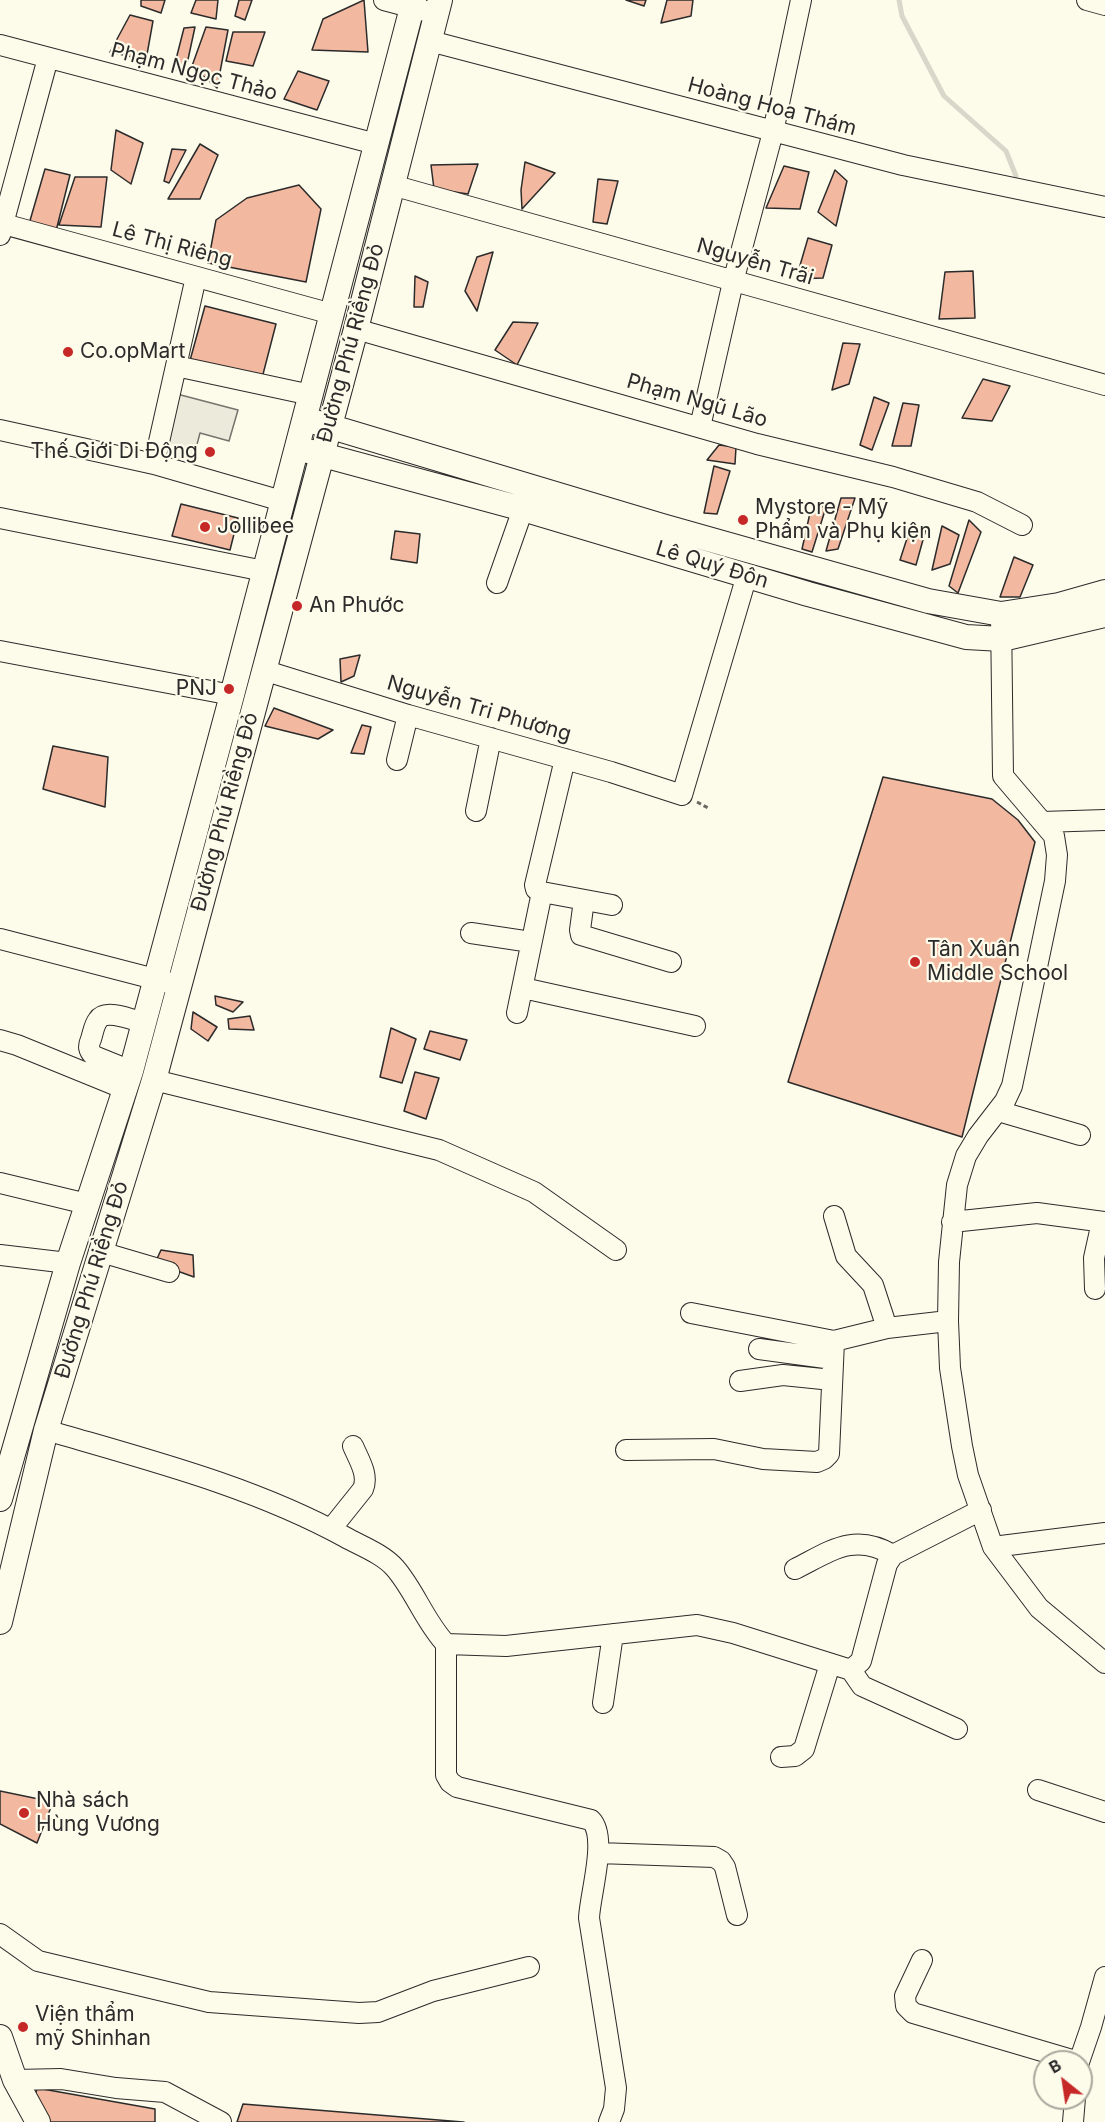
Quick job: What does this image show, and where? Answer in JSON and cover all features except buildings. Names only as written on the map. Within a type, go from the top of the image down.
[{"type":"main road","name":"Đường Phú Riềng Đỏ","points":[[0,1499],[68,1263],[128,1080],[144,1023],[413,4]]},
{"type":"main road","name":"Đường Phú Riềng Đỏ","points":[[0,1622],[46,1430],[154,1080],[330,427],[439,7]]},
{"type":"main road","name":"Lê Quý Đôn","points":[[305,418],[662,526],[928,601],[1002,614],[1059,605],[1105,592]]},
{"type":"main road","name":"Lê Quý Đôn","points":[[297,449],[523,509],[966,637],[1002,639],[1105,615]]},
{"type":"main road","points":[[0,2037],[15,2080],[38,2122]]},
{"type":"street","points":[[384,0],[439,7]]},
{"type":"street","points":[[700,427],[733,282],[773,132],[801,0]]},
{"type":"street","points":[[1087,0],[1105,5]]},
{"type":"street","name":"Hoàng Hoa Thám","points":[[430,41],[903,165],[1105,207]]},
{"type":"street","name":"Phạm Ngọc Thảo","points":[[0,45],[376,144]]},
{"type":"street","points":[[1,228],[48,58]]},
{"type":"street","name":"Nguyễn Trãi","points":[[392,185],[1105,385]]},
{"type":"street","name":"Lê Thị Riêng","points":[[1,228],[332,314]]},
{"type":"street","points":[[154,464],[196,277]]},
{"type":"street","name":"Phạm Ngũ Lão","points":[[356,329],[758,444],[892,477],[966,499],[1022,525]]},
{"type":"street","points":[[176,366],[311,395]]},
{"type":"street","points":[[0,430],[154,464],[282,501]]},
{"type":"street","points":[[497,583],[523,509]]},
{"type":"street","points":[[0,518],[264,571]]},
{"type":"street","name":"Nguyễn Tri Phương","points":[[263,670],[681,795],[747,575]]},
{"type":"street","points":[[1002,614],[1003,776],[1054,836],[1057,855],[1054,881],[1012,1086],[1005,1101],[966,1156],[957,1185],[949,1262],[950,1368],[968,1475],[993,1547],[1039,1608],[1105,1663]]},
{"type":"street","points":[[0,651],[232,695]]},
{"type":"street","points":[[397,760],[408,715]]},
{"type":"street","points":[[476,811],[491,738]]},
{"type":"street","points":[[565,759],[535,885],[538,891],[612,905]]},
{"type":"street","points":[[1042,822],[1105,820]]},
{"type":"street","points":[[517,1013],[542,892]]},
{"type":"street","points":[[584,900],[581,935],[671,962]]},
{"type":"street","points":[[471,933],[531,942]]},
{"type":"street","points":[[0,939],[178,985]]},
{"type":"street","points":[[523,988],[695,1026]]},
{"type":"street","points":[[128,1080],[94,1056],[88,1046],[98,1020],[103,1015],[144,1023]]},
{"type":"street","points":[[0,1040],[128,1080]]},
{"type":"street","points":[[154,1080],[439,1150],[534,1192],[616,1250]]},
{"type":"street","points":[[998,1111],[1080,1135]]},
{"type":"street","points":[[0,1183],[87,1204]]},
{"type":"street","points":[[952,1222],[1037,1213],[1103,1222],[1094,1258],[1095,1289]]},
{"type":"street","points":[[834,1215],[846,1256],[873,1285],[887,1328]]},
{"type":"street","points":[[101,1252],[168,1272]]},
{"type":"street","points":[[0,1255],[68,1263]]},
{"type":"street","points":[[691,1313],[833,1350]]},
{"type":"street","points":[[759,1349],[833,1350],[887,1328],[948,1321]]},
{"type":"street","points":[[626,1450],[714,1449],[763,1459],[817,1462],[824,1459],[829,1454],[833,1350]]},
{"type":"street","points":[[740,1381],[783,1376],[832,1380]]},
{"type":"street","points":[[46,1430],[220,1482],[264,1499],[331,1529],[374,1553],[395,1568],[446,1644],[446,1775],[450,1782],[457,1787],[591,1820],[596,1824],[598,1853],[589,1918],[616,2088],[614,2109],[609,2122]]},
{"type":"street","points":[[331,1529],[366,1482],[353,1446]]},
{"type":"street","points":[[851,1670],[861,1661],[888,1564],[893,1555],[981,1510]]},
{"type":"street","points":[[993,1547],[1105,1533]]},
{"type":"street","points":[[795,1569],[832,1549],[859,1543],[879,1547],[893,1555]]},
{"type":"street","points":[[446,1644],[506,1646],[698,1625],[733,1633],[851,1670],[861,1686],[957,1730]]},
{"type":"street","points":[[603,1703],[613,1634]]},
{"type":"street","points":[[781,1757],[795,1756],[804,1749],[830,1664]]},
{"type":"street","points":[[1038,1790],[1105,1812]]},
{"type":"street","points":[[598,1853],[714,1857],[725,1867],[737,1915]]},
{"type":"street","points":[[0,1934],[38,1961],[209,2002],[359,2013],[378,2012],[433,1991],[529,1967]]},
{"type":"street","points":[[922,1960],[905,1996],[906,2006],[913,2013],[1038,2050]]},
{"type":"street","points":[[1083,2050],[1105,1981]]},
{"type":"street","points":[[15,2080],[62,2079],[116,2088],[165,2092],[221,2122]]},
{"type":"shaded area","points":[[177,394],[238,410],[229,441],[200,433],[191,467],[160,459]]},
{"type":"waterway","points":[[899,0],[902,16],[944,96],[1006,151],[1016,176]]},
{"type":"place","name":"Co.opMart","points":[[68,352]]},
{"type":"place","name":"Thế Giới Di Động","points":[[210,452]]},
{"type":"place","name":"Mystore - Mỹ Phẩm và Phụ kiện","points":[[743,520]]},
{"type":"place","name":"Jollibee","points":[[205,527]]},
{"type":"place","name":"An Phước","points":[[297,606]]},
{"type":"place","name":"PNJ","points":[[229,689]]},
{"type":"place","name":"Tân Xuân Middle School","points":[[915,962]]},
{"type":"place","name":"Nhà sách Hùng Vương","points":[[24,1813]]},
{"type":"place","name":"Viện thẩm mỹ Shinhan","points":[[23,2027]]}]
